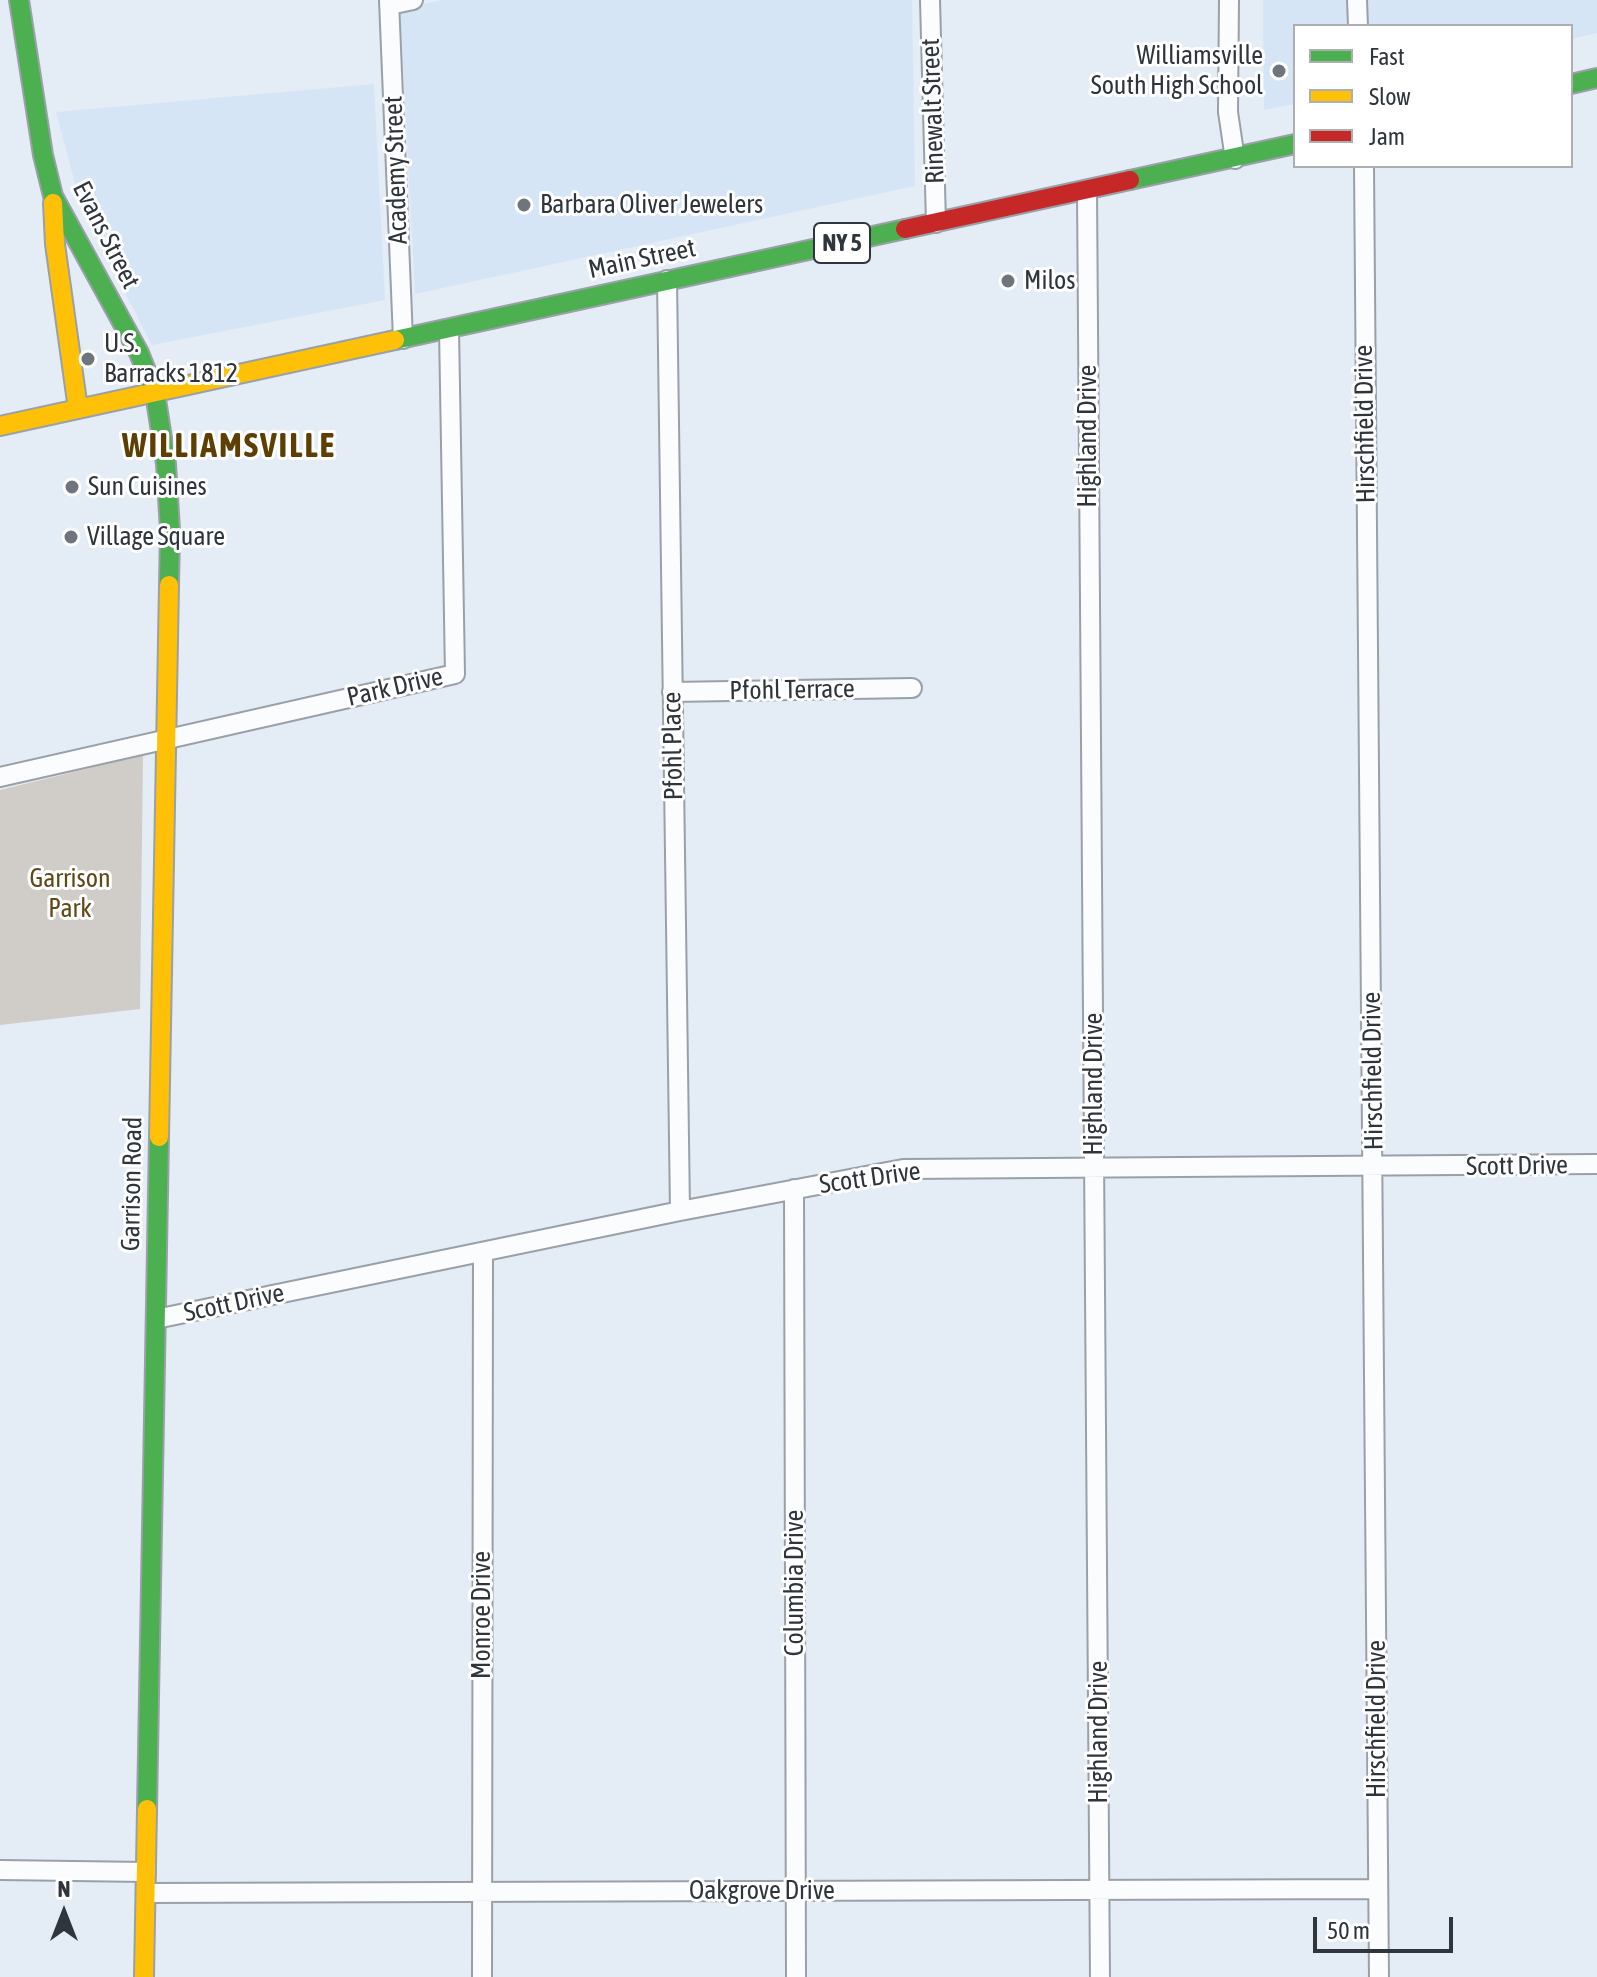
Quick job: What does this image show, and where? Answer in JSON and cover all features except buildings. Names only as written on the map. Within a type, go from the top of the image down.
[{"type":"street","name":"Evans Street","points":[[19,0],[43,155],[53,196],[139,353],[155,393]]},
{"type":"street","points":[[390,2],[413,0]]},
{"type":"street","name":"Rinewalt Street","points":[[930,0],[936,223]]},
{"type":"street","points":[[1229,0],[1228,112],[1235,159]]},
{"type":"street","points":[[1357,0],[1358,24]]},
{"type":"street","name":"Academy Street","points":[[390,2],[403,339]]},
{"type":"street","points":[[1573,84],[1597,78]]},
{"type":"street","name":"Main Street","points":[[0,426],[1293,144]]},
{"type":"street","name":"Hirschfield Drive","points":[[1364,168],[1379,1977]]},
{"type":"street","name":"Highland Drive","points":[[1087,190],[1100,1977]]},
{"type":"street","points":[[53,196],[55,244],[78,409]]},
{"type":"street","name":"Pfohl Place","points":[[667,280],[680,1211]]},
{"type":"street","name":"Park Drive","points":[[0,777],[455,674],[449,329]]},
{"type":"street","name":"Garrison Road","points":[[144,1977],[170,520],[162,425],[155,393]]},
{"type":"street","name":"Pfohl Terrace","points":[[672,692],[912,688]]},
{"type":"street","name":"Scott Drive","points":[[156,1319],[680,1211],[903,1169],[1597,1164]]},
{"type":"street","name":"Columbia Drive","points":[[794,1189],[796,1977]]},
{"type":"street","name":"Monroe Drive","points":[[482,1977],[483,1252]]},
{"type":"street","points":[[0,1870],[146,1872]]},
{"type":"street","name":"Oakgrove Drive","points":[[146,1893],[1378,1889]]},
{"type":"shaded area","points":[[442,0],[912,0],[915,186],[415,294],[400,9]]},
{"type":"shaded area","name":"Williamsville South High School","points":[[1263,0],[1597,0],[1597,33],[1573,39],[1573,24],[1293,24],[1293,104],[1264,110]]},
{"type":"shaded area","points":[[374,84],[385,300],[152,345],[82,210],[56,112]]},
{"type":"green space","name":"Garrison Park","points":[[143,755],[140,1009],[0,1025],[0,790]]},
{"type":"traffic: fast","points":[[19,0],[43,155],[53,196],[139,353],[155,393],[166,464],[169,585]]},
{"type":"traffic: fast","points":[[1573,84],[1597,78]]},
{"type":"traffic: fast","points":[[1130,180],[1293,144]]},
{"type":"traffic: fast","points":[[395,340],[905,229]]},
{"type":"traffic: fast","points":[[147,1809],[159,1137]]},
{"type":"traffic: slow","points":[[53,203],[55,244],[78,409]]},
{"type":"traffic: slow","points":[[0,426],[395,340]]},
{"type":"traffic: slow","points":[[159,1137],[169,585]]},
{"type":"traffic: slow","points":[[144,1977],[147,1809]]},
{"type":"traffic: jam","points":[[905,229],[1130,180]]},
{"type":"place","name":"Williamsville South High School","points":[[1279,71]]},
{"type":"place","name":"Barbara Oliver Jewelers","points":[[524,205]]},
{"type":"place","name":"Milos","points":[[1008,281]]},
{"type":"place","name":"U.S. Barracks 1812","points":[[88,359]]},
{"type":"place","name":"Sun Cuisines","points":[[72,487]]},
{"type":"place","name":"Village Square","points":[[71,537]]},
{"type":"district","name":"WILLIAMSVILLE","points":[[229,446]]}]
